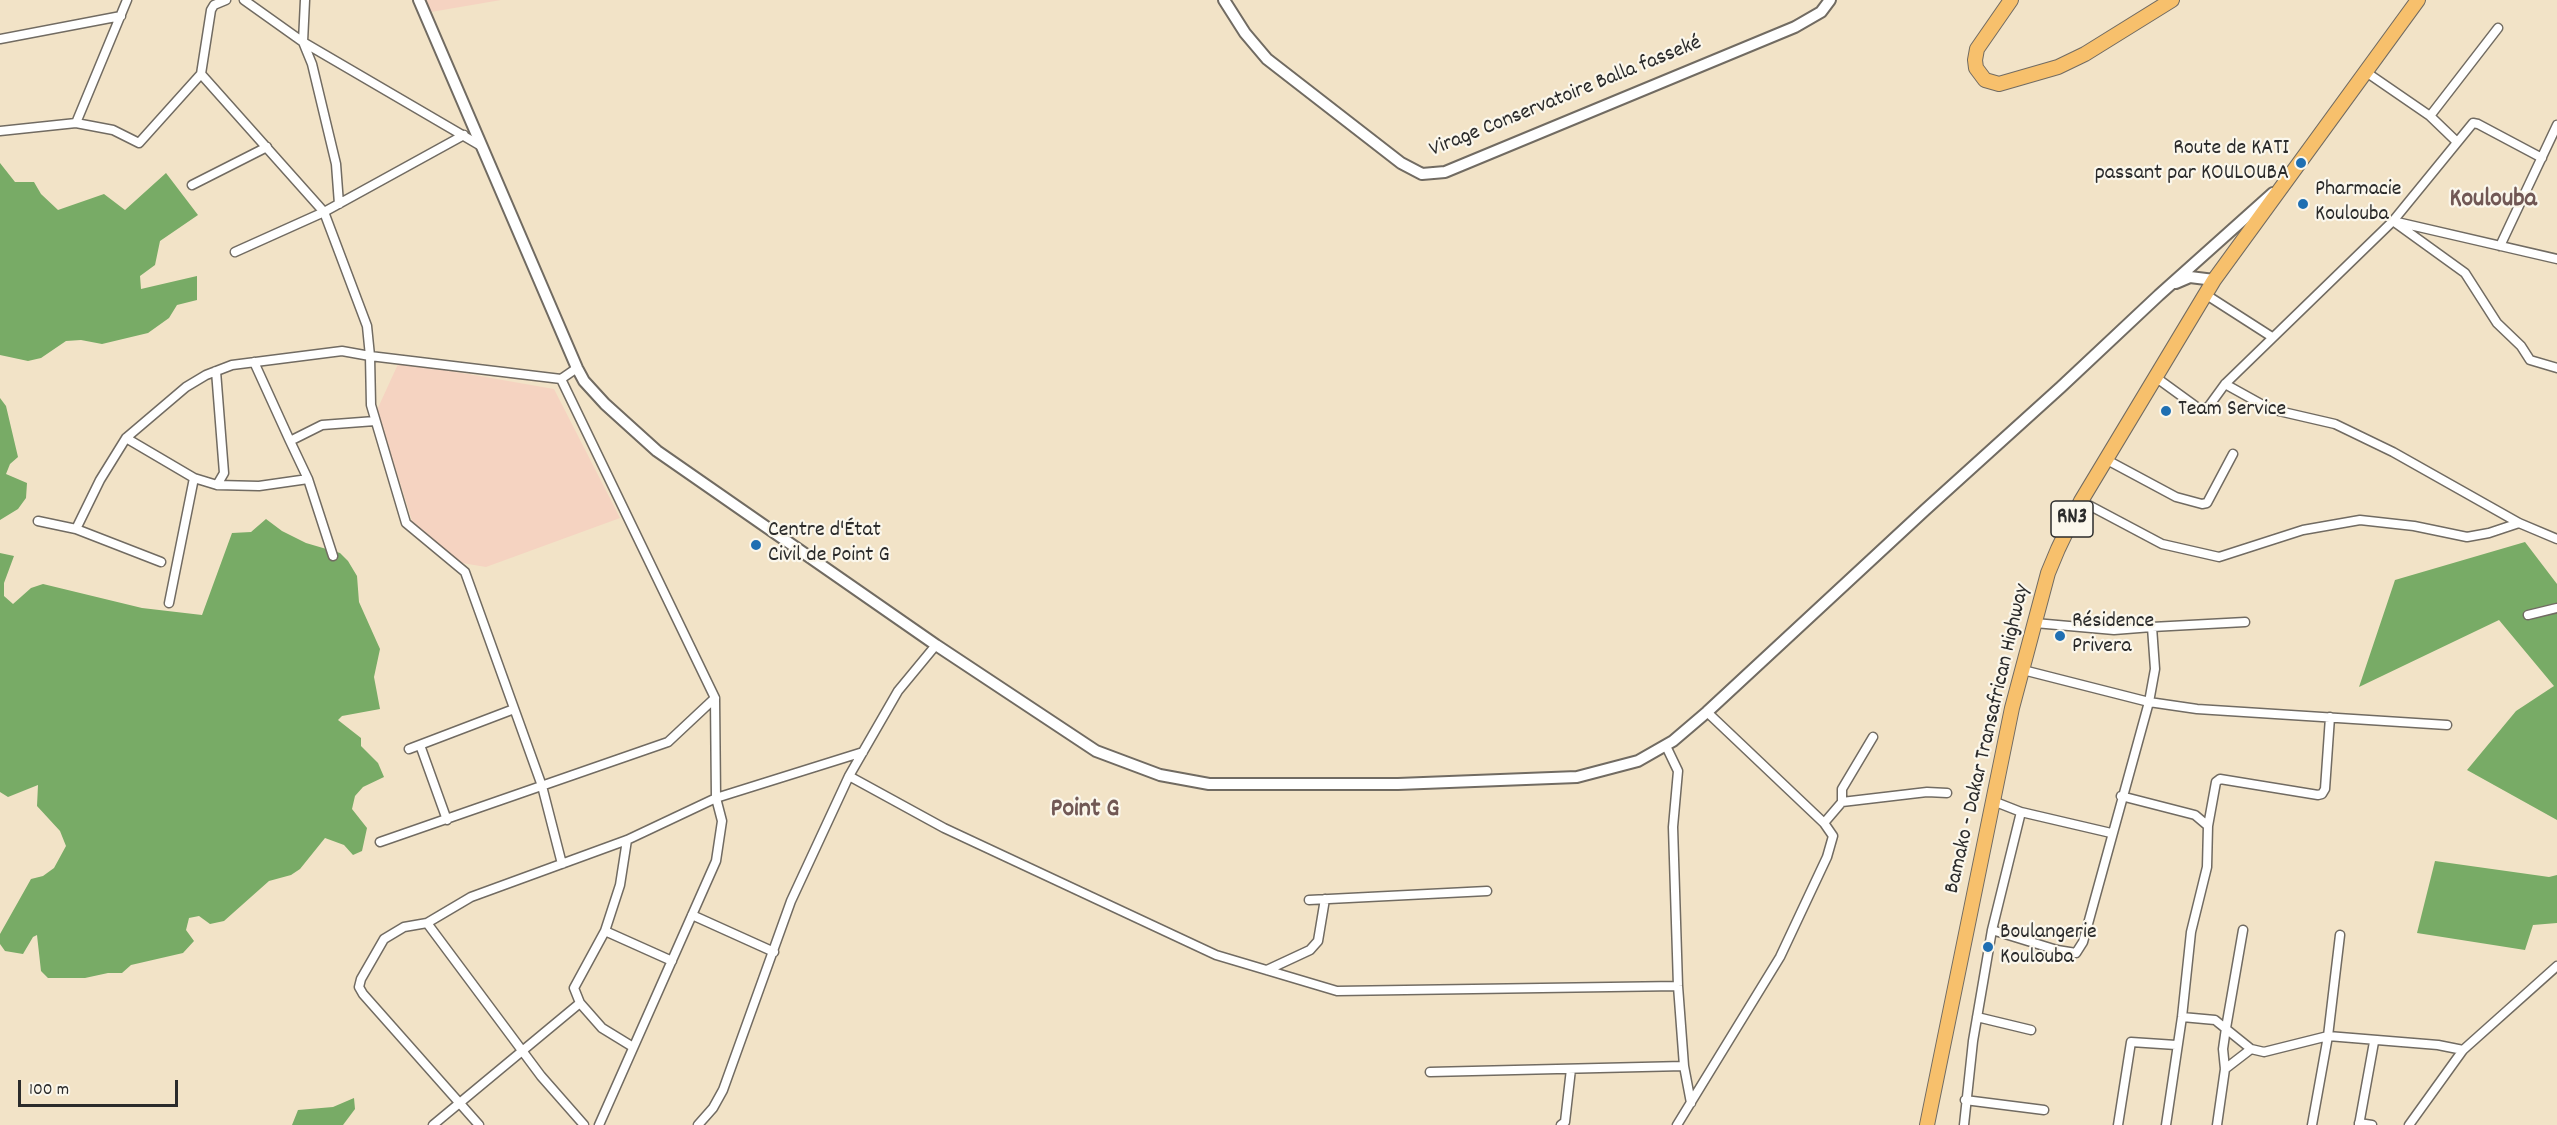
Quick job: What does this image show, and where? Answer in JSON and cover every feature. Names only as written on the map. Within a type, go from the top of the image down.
[{"type":"highway","points":[[2011,0],[1977,49],[1975,60],[1980,75],[1985,80],[1999,84],[2018,81],[2076,58],[2172,0]]},
{"type":"highway","name":"Bamako - Dakar Transafrican Highway","points":[[1927,1125],[1993,801],[2048,573],[2081,501],[2154,376],[2214,280],[2418,0]]},
{"type":"street","points":[[76,123],[127,0]]},
{"type":"street","points":[[0,131],[76,123],[113,130],[139,143],[201,74],[211,10],[214,5],[225,0]]},
{"type":"street","points":[[244,0],[303,42],[484,148]]},
{"type":"street","points":[[305,0],[303,42],[312,64],[336,164],[339,204]]},
{"type":"street","points":[[419,0],[577,368],[584,381],[605,404],[657,451],[936,645],[1096,751],[1160,775],[1209,784],[1398,784],[1577,777],[1638,761],[1666,746],[1707,712],[2158,295],[2279,188]]},
{"type":"street","name":"Virage Conservatoire Balla fasseké","points":[[1224,0],[1245,33],[1267,59],[1313,98],[1401,163],[1422,174],[1445,172],[1795,27],[1821,12],[1830,0]]},
{"type":"street","points":[[0,39],[121,16]]},
{"type":"street","points":[[2430,116],[2498,28]]},
{"type":"street","points":[[2367,72],[2430,116],[2457,142]]},
{"type":"street","points":[[201,74],[324,212],[367,326],[371,405],[406,523],[465,572],[542,786],[562,864]]},
{"type":"street","points":[[2154,376],[2198,408],[2204,409],[2225,384],[2393,221],[2468,127],[2478,124],[2542,158]]},
{"type":"street","points":[[2500,246],[2557,125]]},
{"type":"street","points":[[235,252],[324,212],[464,135]]},
{"type":"street","points":[[192,185],[267,147]]},
{"type":"street","points":[[2393,221],[2557,259]]},
{"type":"street","points":[[2393,221],[2465,273],[2497,323],[2521,346],[2530,360],[2557,368]]},
{"type":"street","points":[[2158,295],[2190,277],[2214,280]]},
{"type":"street","points":[[2205,294],[2272,338]]},
{"type":"street","points":[[76,529],[100,480],[126,438],[186,387],[216,371],[254,362],[342,351],[561,379],[577,368]]},
{"type":"street","points":[[254,362],[308,479],[333,556]]},
{"type":"street","points":[[216,371],[224,473],[217,485]]},
{"type":"street","points":[[561,379],[715,698],[716,798],[722,821],[716,861],[599,1125]]},
{"type":"street","points":[[2225,384],[2270,409],[2335,423],[2393,452],[2519,523],[2557,539]]},
{"type":"street","points":[[290,441],[322,425],[375,421]]},
{"type":"street","points":[[126,438],[194,478],[217,485],[259,486],[308,479]]},
{"type":"street","points":[[2107,460],[2176,496],[2202,504],[2206,503],[2233,454]]},
{"type":"street","points":[[169,603],[194,478]]},
{"type":"street","points":[[2081,501],[2162,544],[2219,556],[2303,531],[2360,520],[2414,526],[2467,537],[2489,534],[2519,523]]},
{"type":"street","points":[[38,521],[76,529],[161,562]]},
{"type":"street","points":[[2528,615],[2557,608]]},
{"type":"street","points":[[2035,623],[2114,630],[2245,622]]},
{"type":"street","points":[[1992,930],[2057,950],[2076,952],[2084,942],[2121,796],[2149,702],[2155,669],[2152,627]]},
{"type":"street","points":[[698,1125],[713,1108],[723,1090],[791,901],[849,776],[898,691],[936,645]]},
{"type":"street","points":[[2023,670],[2149,702],[2197,709],[2447,725]]},
{"type":"street","points":[[380,842],[668,742],[715,698]]},
{"type":"street","points":[[409,749],[514,709]]},
{"type":"street","points":[[1677,1125],[1780,957],[1827,857],[1833,836],[1824,823],[1707,712]]},
{"type":"street","points":[[2166,1125],[2176,1045],[2182,1017],[2191,932],[2207,867],[2208,826],[2216,782],[2220,779],[2322,794],[2325,789],[2330,717]]},
{"type":"street","points":[[1824,823],[1842,802],[1842,789],[1846,780],[1873,737]]},
{"type":"street","points":[[420,745],[447,820]]},
{"type":"street","points":[[1666,746],[1678,771],[1673,827],[1678,987],[1684,1066],[1691,1103]]},
{"type":"street","points":[[479,1125],[461,1101],[359,987],[361,979],[384,939],[404,927],[427,923],[471,897],[627,840],[716,798],[863,752]]},
{"type":"street","points":[[849,776],[944,828],[1216,955],[1337,991],[1678,987]]},
{"type":"street","points":[[1842,802],[1927,792],[1947,793]]},
{"type":"street","points":[[2121,796],[2195,815],[2208,826]]},
{"type":"street","points":[[1993,801],[2021,812],[2111,833]]},
{"type":"street","points":[[1964,1125],[1965,1100],[1992,930],[2021,812]]},
{"type":"street","points":[[627,840],[620,885],[605,931],[574,988],[580,1003],[602,1028],[633,1047]]},
{"type":"street","points":[[1309,900],[1487,891]]},
{"type":"street","points":[[1267,970],[1310,950],[1318,941],[1325,899]]},
{"type":"street","points":[[692,915],[774,952]]},
{"type":"street","points":[[427,923],[522,1050],[584,1125]]},
{"type":"street","points":[[2217,1125],[2225,1069],[2223,1049],[2243,930]]},
{"type":"street","points":[[605,931],[672,962]]},
{"type":"street","points":[[2312,1125],[2328,1036],[2340,935]]},
{"type":"street","points":[[2409,1125],[2463,1050],[2557,966]]},
{"type":"street","points":[[433,1125],[580,1003]]},
{"type":"street","points":[[1977,1017],[2031,1030]]},
{"type":"street","points":[[2182,1017],[2215,1020],[2251,1049],[2264,1052],[2328,1036],[2374,1042],[2438,1045],[2463,1050]]},
{"type":"street","points":[[2118,1125],[2131,1042],[2176,1045]]},
{"type":"street","points":[[2372,1125],[2359,1124],[2374,1042]]},
{"type":"street","points":[[2225,1069],[2251,1049]]},
{"type":"street","points":[[1430,1072],[1684,1066]]},
{"type":"street","points":[[1561,1125],[1564,1122],[1571,1069]]},
{"type":"street","points":[[1965,1100],[2044,1110]]},
{"type":"shaded area","points":[[426,0],[501,0],[431,12]]},
{"type":"shaded area","points":[[399,362],[554,389],[620,518],[486,567],[462,563],[413,524],[377,410]]},
{"type":"green space","points":[[0,163],[15,182],[34,182],[41,194],[58,210],[104,194],[125,210],[166,173],[198,215],[160,241],[155,265],[140,276],[141,289],[197,276],[197,300],[177,305],[169,318],[148,333],[102,344],[81,340],[66,341],[41,358],[28,361],[0,355]]},
{"type":"green space","points":[[0,398],[6,406],[18,457],[10,464],[6,474],[27,483],[26,498],[18,509],[0,520]]},
{"type":"green space","points":[[266,519],[282,531],[306,543],[340,553],[348,561],[357,576],[359,602],[380,649],[374,677],[380,709],[342,716],[338,720],[361,738],[361,746],[378,763],[384,777],[363,787],[355,796],[352,809],[367,828],[362,851],[353,855],[344,845],[325,838],[300,869],[291,875],[269,881],[224,921],[210,924],[199,916],[189,918],[186,930],[194,941],[183,953],[131,965],[122,973],[108,973],[85,978],[48,978],[41,971],[37,935],[33,937],[23,954],[5,951],[0,944],[0,934],[31,879],[43,876],[54,868],[66,846],[60,831],[37,806],[38,785],[8,797],[0,792],[0,553],[14,556],[4,583],[4,596],[13,604],[31,588],[43,584],[142,608],[202,615],[232,533],[251,532]]},
{"type":"green space","points":[[2525,542],[2557,584],[2557,820],[2467,770],[2516,711],[2554,686],[2499,620],[2359,687],[2395,580]]},
{"type":"green space","points":[[2435,861],[2549,877],[2557,875],[2557,923],[2533,925],[2525,950],[2417,933]]},
{"type":"green space","points":[[354,1098],[355,1109],[343,1125],[292,1125],[298,1110],[333,1107]]},
{"type":"place","name":"Route de KATI passant par KOULOUBA","points":[[2301,163]]},
{"type":"place","name":"Pharmacie Koulouba","points":[[2303,204]]},
{"type":"place","name":"Team Service","points":[[2166,411]]},
{"type":"place","name":"Centre d'État Civil de Point G","points":[[756,545]]},
{"type":"place","name":"Résidence Privera","points":[[2060,636]]},
{"type":"place","name":"Boulangerie Koulouba","points":[[1988,947]]},
{"type":"district","name":"Koulouba","points":[[2493,201]]},
{"type":"district","name":"Point G","points":[[1085,811]]}]
